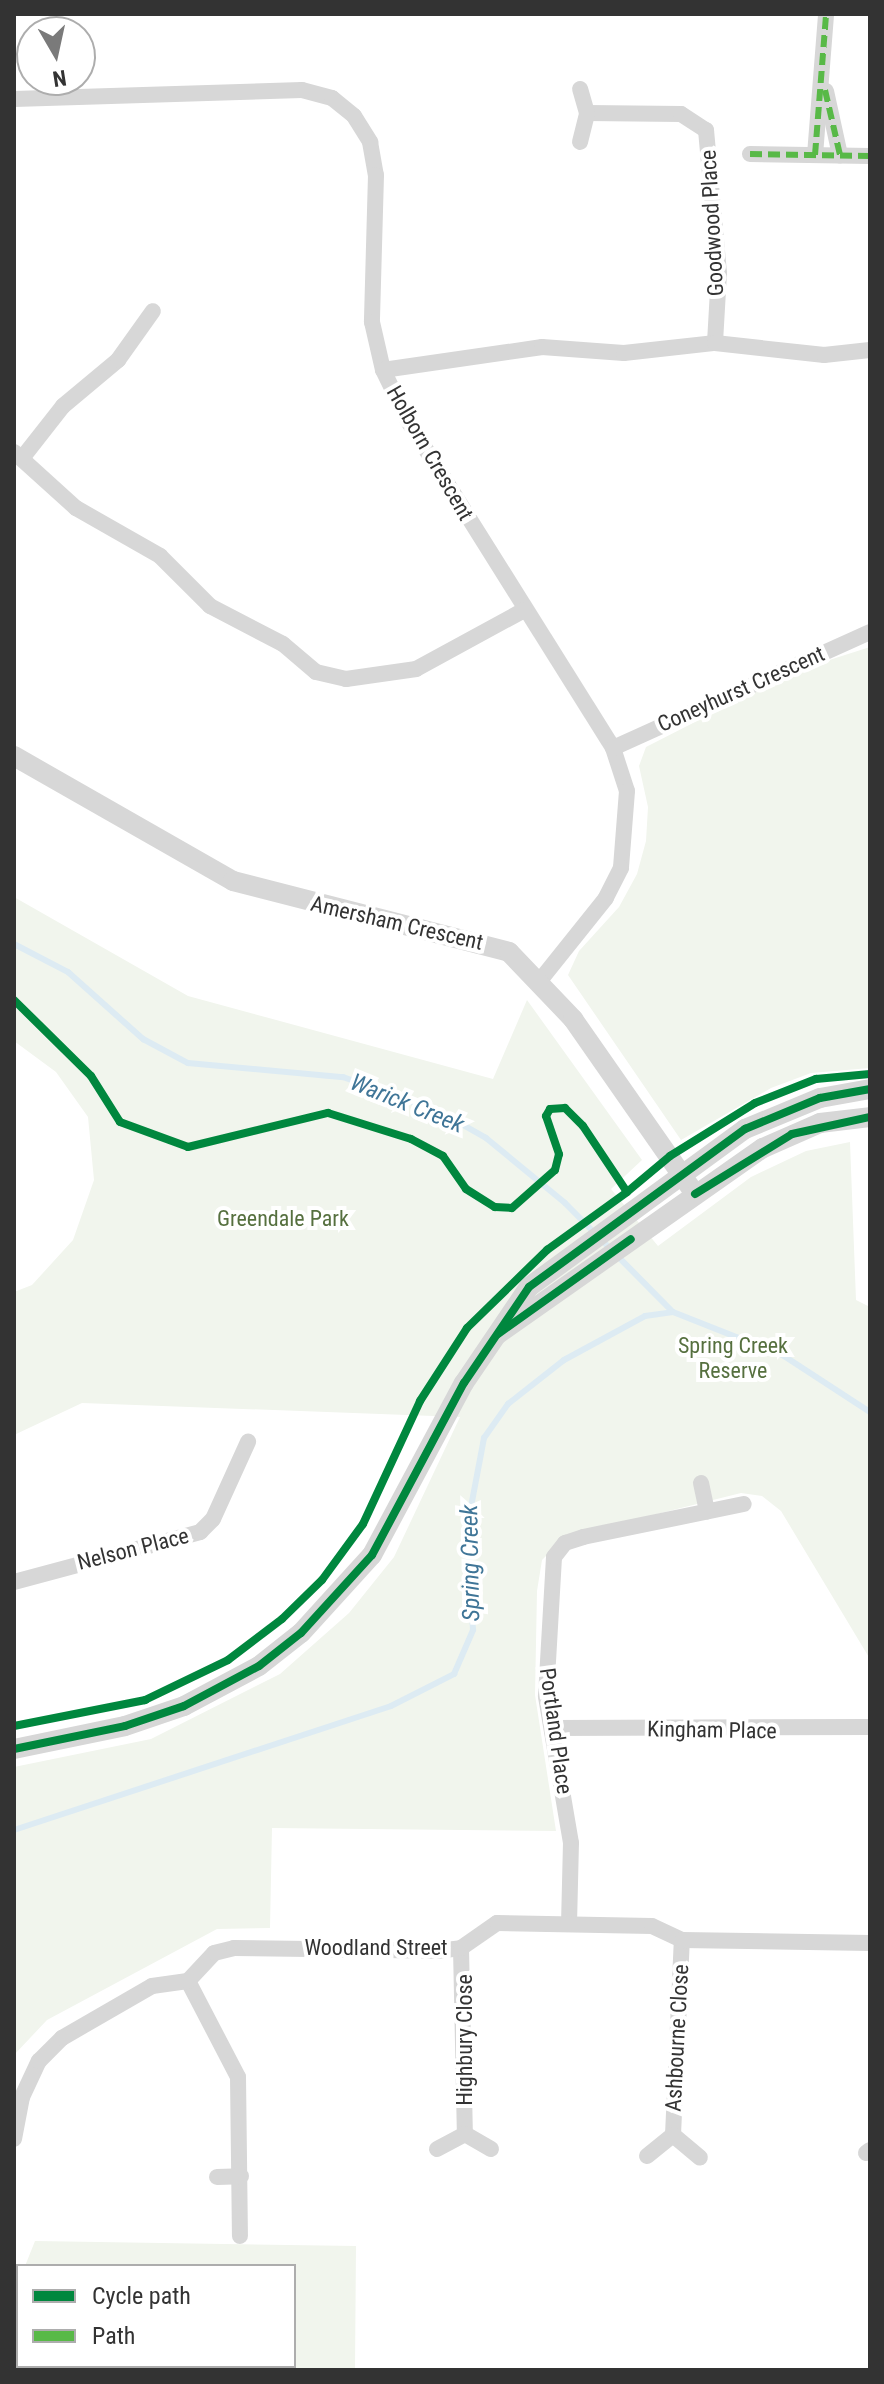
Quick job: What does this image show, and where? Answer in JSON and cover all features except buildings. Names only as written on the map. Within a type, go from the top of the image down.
[{"type":"street","points":[[815,155],[825,90],[826,14]]},
{"type":"street","name":"Holborn Crescent","points":[[14,99],[276,89],[332,98],[354,116],[370,142],[376,175],[372,322],[383,370],[524,610],[613,748],[627,791],[621,868],[606,898],[541,979]]},
{"type":"street","points":[[580,89],[587,113],[580,142]]},
{"type":"street","points":[[825,90],[840,155]]},
{"type":"street","name":"Goodwood Place","points":[[587,113],[681,114],[706,130],[719,273],[715,343]]},
{"type":"street","points":[[750,154],[870,156]]},
{"type":"street","points":[[153,311],[118,360],[63,406],[19,455],[76,508],[160,556],[210,606],[283,644],[316,672],[346,679],[416,669],[524,610]]},
{"type":"street","points":[[383,370],[496,349],[624,353],[715,343],[824,355],[870,350]]},
{"type":"street","name":"Coneyhurst Crescent","points":[[613,748],[870,632]]},
{"type":"street","name":"Amersham Crescent","points":[[14,756],[233,881],[472,938],[509,952],[541,979],[695,1194]]},
{"type":"street","points":[[14,1749],[125,1726],[184,1706],[259,1666],[301,1633],[372,1555],[457,1394],[498,1334],[510,1308],[552,1267],[681,1172],[774,1115],[870,1089]]},
{"type":"street","points":[[498,1334],[695,1194],[792,1134],[820,1123],[870,1117]]},
{"type":"street","name":"Nelson Place","points":[[14,1582],[200,1532],[213,1519],[248,1442]]},
{"type":"street","points":[[701,1483],[707,1511]]},
{"type":"street","name":"Portland Place","points":[[569,1924],[571,1843],[546,1675],[554,1557],[565,1543],[583,1537],[744,1504]]},
{"type":"street","name":"Kingham Place","points":[[554,1728],[870,1727]]},
{"type":"street","name":"Woodland Street","points":[[188,1981],[202,1962],[234,1948],[461,1948],[497,1923],[652,1926],[682,1940],[870,1943]]},
{"type":"street","name":"Ashbourne Close","points":[[647,2156],[673,2135],[682,1940]]},
{"type":"street","name":"Highbury Close","points":[[461,1948],[465,2134]]},
{"type":"street","points":[[14,2139],[22,2097],[39,2061],[62,2038],[152,1986],[188,1981],[238,2077],[240,2236]]},
{"type":"street","name":"Highbury Close","points":[[437,2149],[465,2134]]},
{"type":"street","name":"Highbury Close","points":[[465,2134],[491,2149]]},
{"type":"street","name":"Ashbourne Close","points":[[673,2135],[700,2158]]},
{"type":"street","points":[[217,2177],[241,2176]]},
{"type":"green space","points":[[870,647],[870,1068],[811,1073],[771,1088],[681,1140],[568,975],[579,951],[619,907],[637,874],[646,841],[648,807],[639,766],[646,747],[795,671]]},
{"type":"green space","points":[[14,897],[188,996],[493,1079],[527,1000],[642,1160],[611,1189],[658,1246],[751,1177],[806,1151],[850,1142],[856,1300],[870,1307],[870,1659],[781,1511],[762,1496],[741,1493],[565,1537],[542,1560],[537,1591],[535,1695],[556,1831],[272,1828],[270,1928],[217,1929],[47,2020],[14,2055],[14,1767],[151,1739],[280,1674],[349,1613],[394,1557],[460,1417],[82,1403],[14,1435],[14,1292],[32,1285],[73,1240],[94,1180],[88,1117],[56,1072],[14,1041]]},
{"type":"green space","points":[[35,2241],[356,2246],[355,2370],[14,2370],[16,2327],[16,2368],[296,2368],[296,2264],[26,2264]]},
{"type":"waterway","name":"Warick Creek","points":[[14,944],[68,972],[143,1039],[188,1063],[343,1077],[442,1113],[486,1138],[565,1203],[673,1312]]},
{"type":"waterway","name":"Spring Creek","points":[[14,1830],[391,1706],[454,1674],[473,1630],[467,1528],[484,1438],[508,1404],[564,1360],[645,1316],[673,1312],[784,1356],[870,1412]]},
{"type":"marked path","points":[[815,155],[826,14]]},
{"type":"marked path","points":[[825,90],[840,155]]},
{"type":"marked path","points":[[750,154],[870,156]]},
{"type":"cycle path","points":[[14,1000],[91,1076],[120,1122],[188,1147],[328,1113],[411,1139],[443,1156],[466,1189],[495,1207],[512,1208],[555,1170],[559,1154],[546,1116],[550,1109],[565,1108],[583,1126],[627,1192],[670,1156],[755,1103],[816,1079],[870,1074]]},
{"type":"cycle path","points":[[14,1749],[125,1726],[184,1706],[259,1666],[301,1633],[372,1555],[464,1383],[529,1287],[745,1129],[820,1098],[870,1089]]},
{"type":"cycle path","points":[[695,1194],[792,1134],[870,1117]]},
{"type":"cycle path","points":[[14,1726],[145,1700],[228,1660],[282,1619],[322,1580],[363,1524],[420,1401],[467,1328],[547,1250],[627,1192]]},
{"type":"cycle path","points":[[498,1334],[631,1239]]},
{"type":"park label","name":"Greendale Park","points":[[283,1219]]},
{"type":"park label","name":"Spring Creek Reserve","points":[[733,1358]]}]
